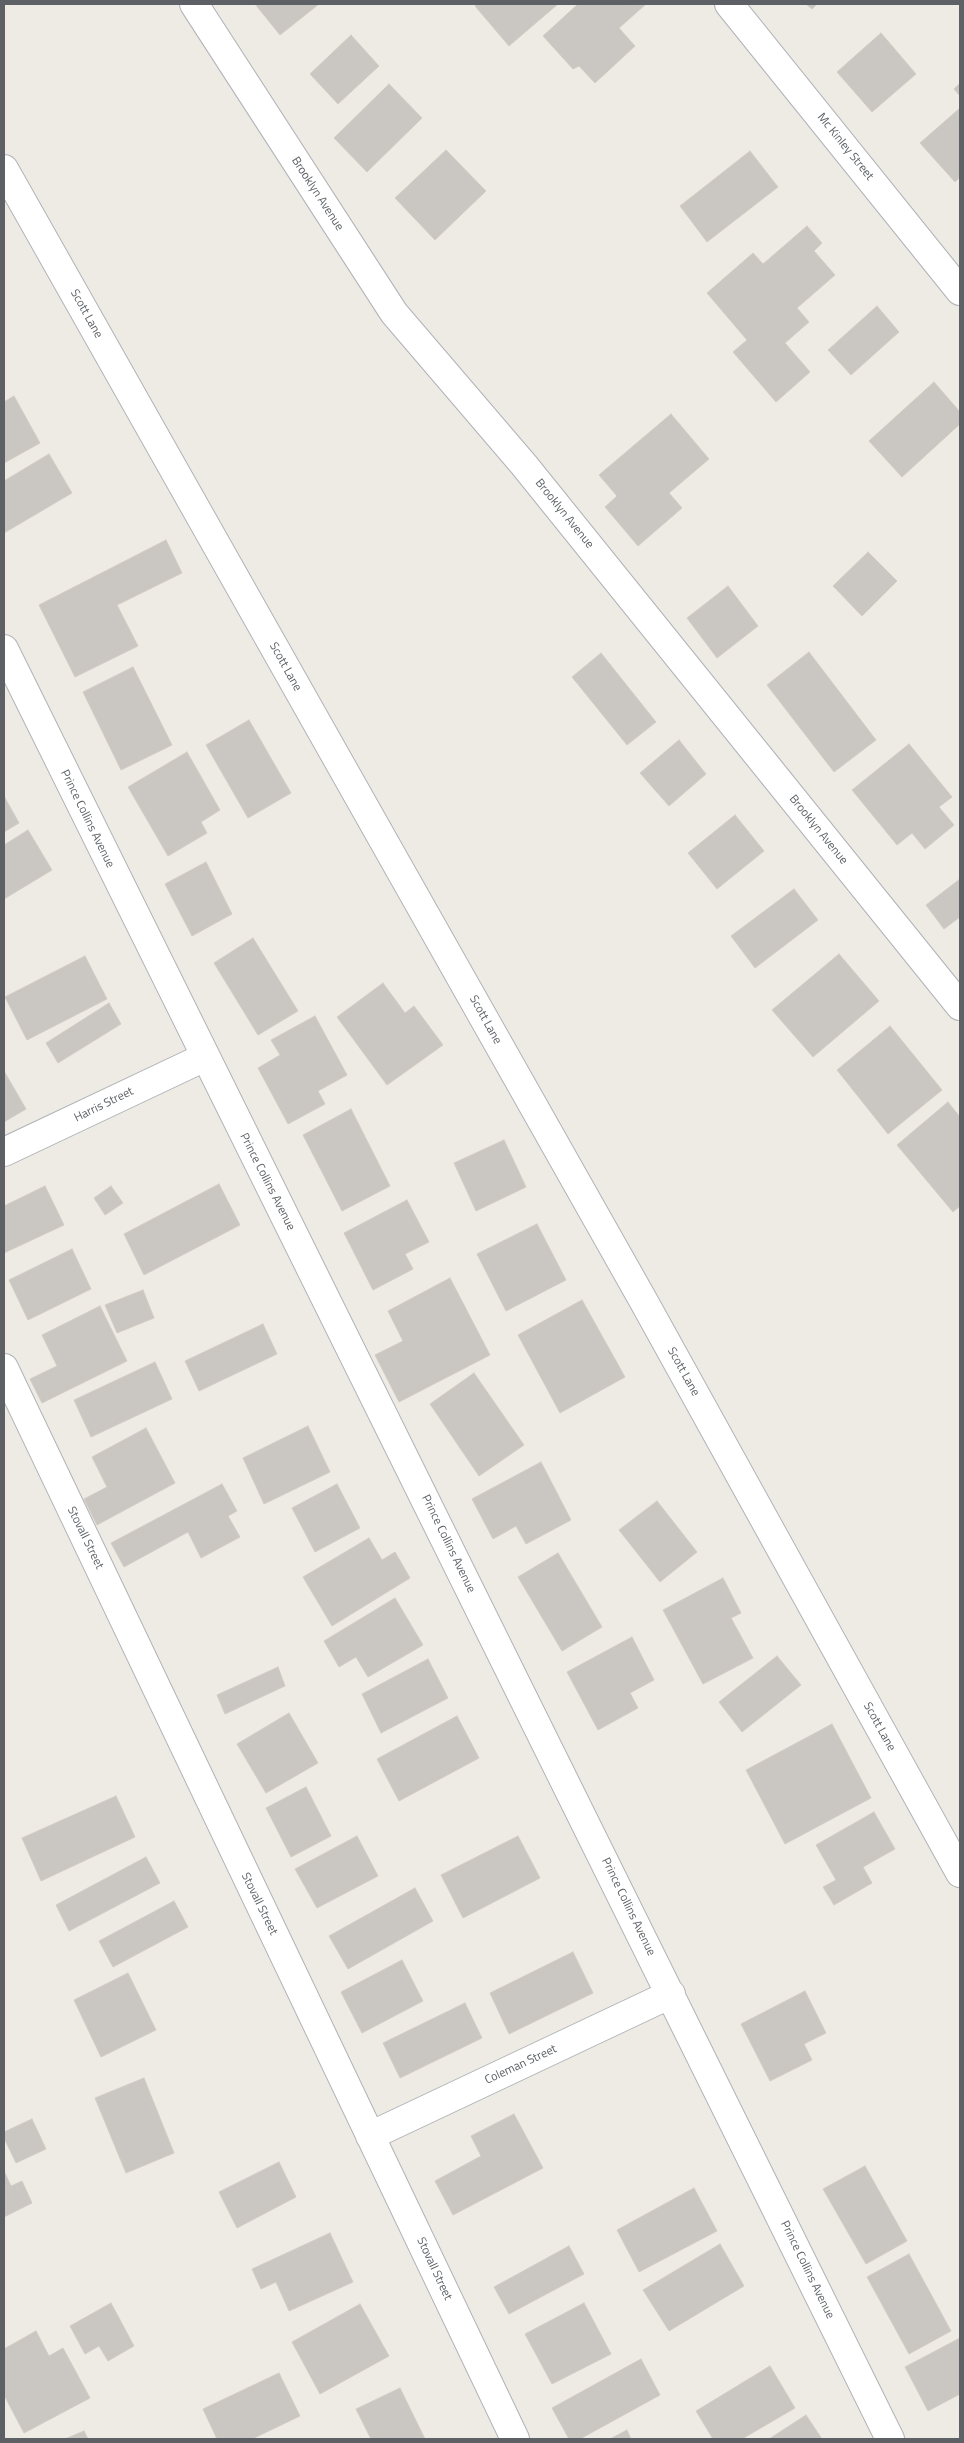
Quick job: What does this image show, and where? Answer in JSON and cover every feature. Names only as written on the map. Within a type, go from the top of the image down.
[{"type":"street","name":"Brooklyn Avenue","points":[[194,4],[394,313],[524,465],[960,1006]]},
{"type":"street","name":"Mc Kinley Street","points":[[729,4],[958,282]]},
{"type":"street","name":"Scott Lane","points":[[4,169],[643,1300],[960,1873]]},
{"type":"street","name":"Prince Collins Avenue","points":[[4,649],[204,1057],[671,1994],[890,2439]]},
{"type":"street","name":"Harris Street","points":[[4,1152],[204,1057]]},
{"type":"street","name":"Stovall Street","points":[[4,1368],[515,2439]]},
{"type":"street","name":"Coleman Street","points":[[370,2136],[671,1994]]},
{"type":"building","points":[[255,4],[319,4],[280,35]]},
{"type":"building","points":[[477,4],[558,4],[509,46],[475,6]]},
{"type":"building","points":[[578,4],[645,5],[619,28],[635,46],[595,83],[579,66],[573,69],[543,36]]},
{"type":"building","points":[[806,4],[817,4],[812,9]]},
{"type":"building","points":[[881,33],[916,74],[872,112],[837,72]]},
{"type":"building","points":[[351,35],[379,66],[338,104],[310,74]]},
{"type":"building","points":[[960,83],[960,96],[954,89]]},
{"type":"building","points":[[389,84],[422,118],[367,172],[334,138]]},
{"type":"building","points":[[960,108],[960,177],[955,182],[920,143]]},
{"type":"building","points":[[446,150],[486,191],[435,240],[395,198]]},
{"type":"building","points":[[750,151],[778,187],[707,242],[680,206]]},
{"type":"building","points":[[807,226],[822,243],[814,251],[835,275],[797,308],[809,322],[785,343],[810,372],[776,402],[733,352],[747,340],[707,293],[753,253],[763,264]]},
{"type":"building","points":[[877,306],[899,332],[851,375],[828,350]]},
{"type":"building","points":[[934,382],[960,412],[960,424],[902,477],[869,441]]},
{"type":"building","points":[[14,396],[40,443],[4,463],[4,402]]},
{"type":"building","points":[[671,414],[709,459],[669,493],[682,508],[638,546],[605,507],[617,496],[599,475]]},
{"type":"building","points":[[49,454],[72,493],[4,533],[4,481]]},
{"type":"building","points":[[166,540],[182,573],[117,605],[138,646],[75,677],[39,605]]},
{"type":"building","points":[[868,552],[897,581],[862,616],[833,586]]},
{"type":"building","points":[[728,586],[758,626],[717,658],[687,618]]},
{"type":"building","points":[[809,652],[876,740],[834,772],[767,685]]},
{"type":"building","points":[[601,653],[656,722],[627,745],[572,677]]},
{"type":"building","points":[[133,667],[172,745],[121,770],[83,692]]},
{"type":"building","points":[[249,720],[291,793],[248,818],[206,745]]},
{"type":"building","points":[[679,740],[706,774],[669,806],[640,773]]},
{"type":"building","points":[[909,744],[952,797],[939,807],[954,825],[925,849],[912,833],[897,845],[852,790]]},
{"type":"building","points":[[187,752],[220,810],[201,822],[207,833],[168,856],[128,787]]},
{"type":"building","points":[[4,796],[19,823],[4,832]]},
{"type":"building","points":[[735,815],[764,851],[717,889],[688,853]]},
{"type":"building","points":[[28,830],[52,870],[4,899],[4,845]]},
{"type":"building","points":[[206,862],[232,914],[192,936],[165,884]]},
{"type":"building","points":[[960,879],[960,917],[944,929],[926,905]]},
{"type":"building","points":[[794,889],[818,920],[755,968],[731,936]]},
{"type":"building","points":[[253,938],[298,1011],[258,1035],[214,963]]},
{"type":"building","points":[[839,954],[879,1001],[813,1057],[772,1010]]},
{"type":"building","points":[[85,956],[107,999],[27,1040],[5,997]]},
{"type":"building","points":[[383,983],[405,1013],[414,1006],[443,1045],[387,1085],[337,1017]]},
{"type":"building","points":[[109,1003],[121,1024],[58,1063],[46,1043]]},
{"type":"building","points":[[315,1016],[347,1075],[318,1091],[325,1104],[288,1124],[258,1068],[280,1055],[271,1040]]},
{"type":"building","points":[[890,1026],[942,1090],[888,1134],[837,1070]]},
{"type":"building","points":[[4,1071],[26,1109],[4,1122]]},
{"type":"building","points":[[948,1102],[960,1117],[960,1206],[953,1212],[897,1145]]},
{"type":"building","points":[[351,1109],[390,1186],[342,1211],[303,1135]]},
{"type":"building","points":[[504,1140],[526,1187],[476,1211],[454,1163]]},
{"type":"building","points":[[219,1184],[240,1225],[144,1275],[124,1234]]},
{"type":"building","points":[[45,1186],[64,1225],[4,1253],[4,1206]]},
{"type":"building","points":[[111,1186],[123,1203],[105,1215],[94,1198]]},
{"type":"building","points":[[407,1200],[429,1242],[405,1254],[413,1269],[373,1290],[344,1233]]},
{"type":"building","points":[[537,1224],[566,1280],[506,1311],[477,1254]]},
{"type":"building","points":[[72,1249],[91,1289],[28,1320],[9,1280]]},
{"type":"building","points":[[450,1278],[490,1355],[399,1402],[375,1355],[403,1341],[388,1311]]},
{"type":"building","points":[[143,1290],[154,1318],[117,1333],[105,1305]]},
{"type":"building","points":[[582,1300],[625,1377],[560,1413],[518,1335]]},
{"type":"building","points":[[100,1306],[127,1361],[42,1403],[30,1379],[57,1366],[42,1335]]},
{"type":"building","points":[[263,1324],[277,1354],[199,1391],[185,1361]]},
{"type":"building","points":[[155,1362],[172,1399],[91,1437],[74,1400]]},
{"type":"building","points":[[474,1373],[524,1445],[479,1476],[430,1404]]},
{"type":"building","points":[[308,1426],[330,1472],[264,1504],[243,1458]]},
{"type":"building","points":[[146,1428],[175,1483],[97,1525],[84,1499],[107,1487],[92,1457]]},
{"type":"building","points":[[541,1462],[571,1520],[526,1544],[516,1526],[493,1539],[472,1499]]},
{"type":"building","points":[[222,1484],[237,1511],[228,1516],[240,1537],[201,1558],[188,1532],[124,1567],[111,1543]]},
{"type":"building","points":[[337,1484],[360,1528],[315,1552],[292,1508]]},
{"type":"building","points":[[657,1501],[697,1552],[660,1582],[619,1530]]},
{"type":"building","points":[[369,1538],[382,1560],[395,1552],[410,1578],[332,1626],[303,1577]]},
{"type":"building","points":[[558,1553],[602,1627],[562,1651],[518,1577]]},
{"type":"building","points":[[723,1578],[741,1613],[731,1618],[753,1658],[703,1684],[663,1610]]},
{"type":"building","points":[[395,1598],[423,1645],[368,1677],[356,1657],[339,1667],[324,1641]]},
{"type":"building","points":[[632,1637],[654,1680],[630,1693],[638,1708],[598,1730],[567,1672]]},
{"type":"building","points":[[777,1656],[801,1685],[742,1732],[719,1702]]},
{"type":"building","points":[[428,1659],[448,1698],[381,1733],[362,1694]]},
{"type":"building","points":[[278,1667],[285,1686],[225,1714],[217,1695]]},
{"type":"building","points":[[289,1713],[318,1763],[266,1793],[237,1744]]},
{"type":"building","points":[[457,1716],[479,1758],[399,1801],[377,1759]]},
{"type":"building","points":[[832,1724],[871,1798],[785,1844],[746,1770]]},
{"type":"building","points":[[306,1787],[331,1836],[291,1857],[266,1808]]},
{"type":"building","points":[[116,1796],[135,1837],[41,1881],[22,1838]]},
{"type":"building","points":[[874,1812],[895,1849],[863,1867],[872,1883],[834,1905],[823,1887],[836,1880],[816,1845]]},
{"type":"building","points":[[357,1836],[378,1876],[317,1908],[295,1869]]},
{"type":"building","points":[[518,1836],[540,1878],[463,1918],[441,1875]]},
{"type":"building","points":[[146,1857],[160,1883],[69,1931],[56,1905]]},
{"type":"building","points":[[415,1888],[433,1921],[348,1969],[329,1936]]},
{"type":"building","points":[[174,1901],[188,1927],[113,1967],[99,1941]]},
{"type":"building","points":[[573,1952],[593,1993],[509,2034],[490,1993]]},
{"type":"building","points":[[402,1960],[423,2001],[362,2033],[341,1992]]},
{"type":"building","points":[[128,1973],[156,2030],[101,2057],[74,2000]]},
{"type":"building","points":[[805,1991],[826,2033],[804,2044],[812,2060],[770,2081],[741,2024]]},
{"type":"building","points":[[465,2003],[482,2038],[400,2078],[383,2043]]},
{"type":"building","points":[[144,2078],[174,2153],[126,2173],[95,2098]]},
{"type":"building","points":[[514,2114],[543,2168],[453,2215],[435,2181],[481,2156],[471,2136]]},
{"type":"building","points":[[32,2119],[46,2149],[16,2163],[4,2138],[4,2132]]},
{"type":"building","points":[[279,2162],[296,2197],[237,2228],[219,2192]]},
{"type":"building","points":[[865,2166],[907,2241],[866,2264],[823,2189]]},
{"type":"building","points":[[4,2171],[11,2186],[22,2181],[32,2203],[4,2217]]},
{"type":"building","points":[[694,2188],[717,2231],[639,2272],[617,2230]]},
{"type":"building","points":[[330,2233],[353,2282],[289,2311],[276,2282],[261,2289],[252,2269]]},
{"type":"building","points":[[720,2244],[744,2286],[669,2331],[643,2290]]},
{"type":"building","points":[[569,2246],[584,2274],[509,2314],[494,2287]]},
{"type":"building","points":[[909,2254],[951,2331],[909,2354],[867,2277]]},
{"type":"building","points":[[111,2303],[134,2346],[108,2361],[99,2346],[85,2354],[70,2326]]},
{"type":"building","points":[[584,2303],[611,2354],[552,2384],[525,2334]]},
{"type":"building","points":[[360,2304],[389,2356],[320,2394],[292,2342]]},
{"type":"building","points":[[36,2331],[49,2356],[63,2348],[90,2398],[24,2433],[4,2395],[4,2349]]},
{"type":"building","points":[[960,2338],[960,2394],[928,2411],[905,2367]]},
{"type":"building","points":[[641,2359],[660,2395],[580,2439],[569,2439],[552,2408]]},
{"type":"building","points":[[770,2366],[795,2408],[742,2439],[713,2439],[696,2411]]},
{"type":"building","points":[[279,2373],[300,2416],[252,2439],[217,2439],[203,2409]]},
{"type":"building","points":[[400,2388],[425,2439],[371,2439],[356,2409]]},
{"type":"building","points":[[806,2415],[822,2439],[769,2439]]},
{"type":"building","points":[[627,2430],[631,2439],[610,2439]]},
{"type":"building","points":[[84,2431],[88,2439],[65,2439]]}]
